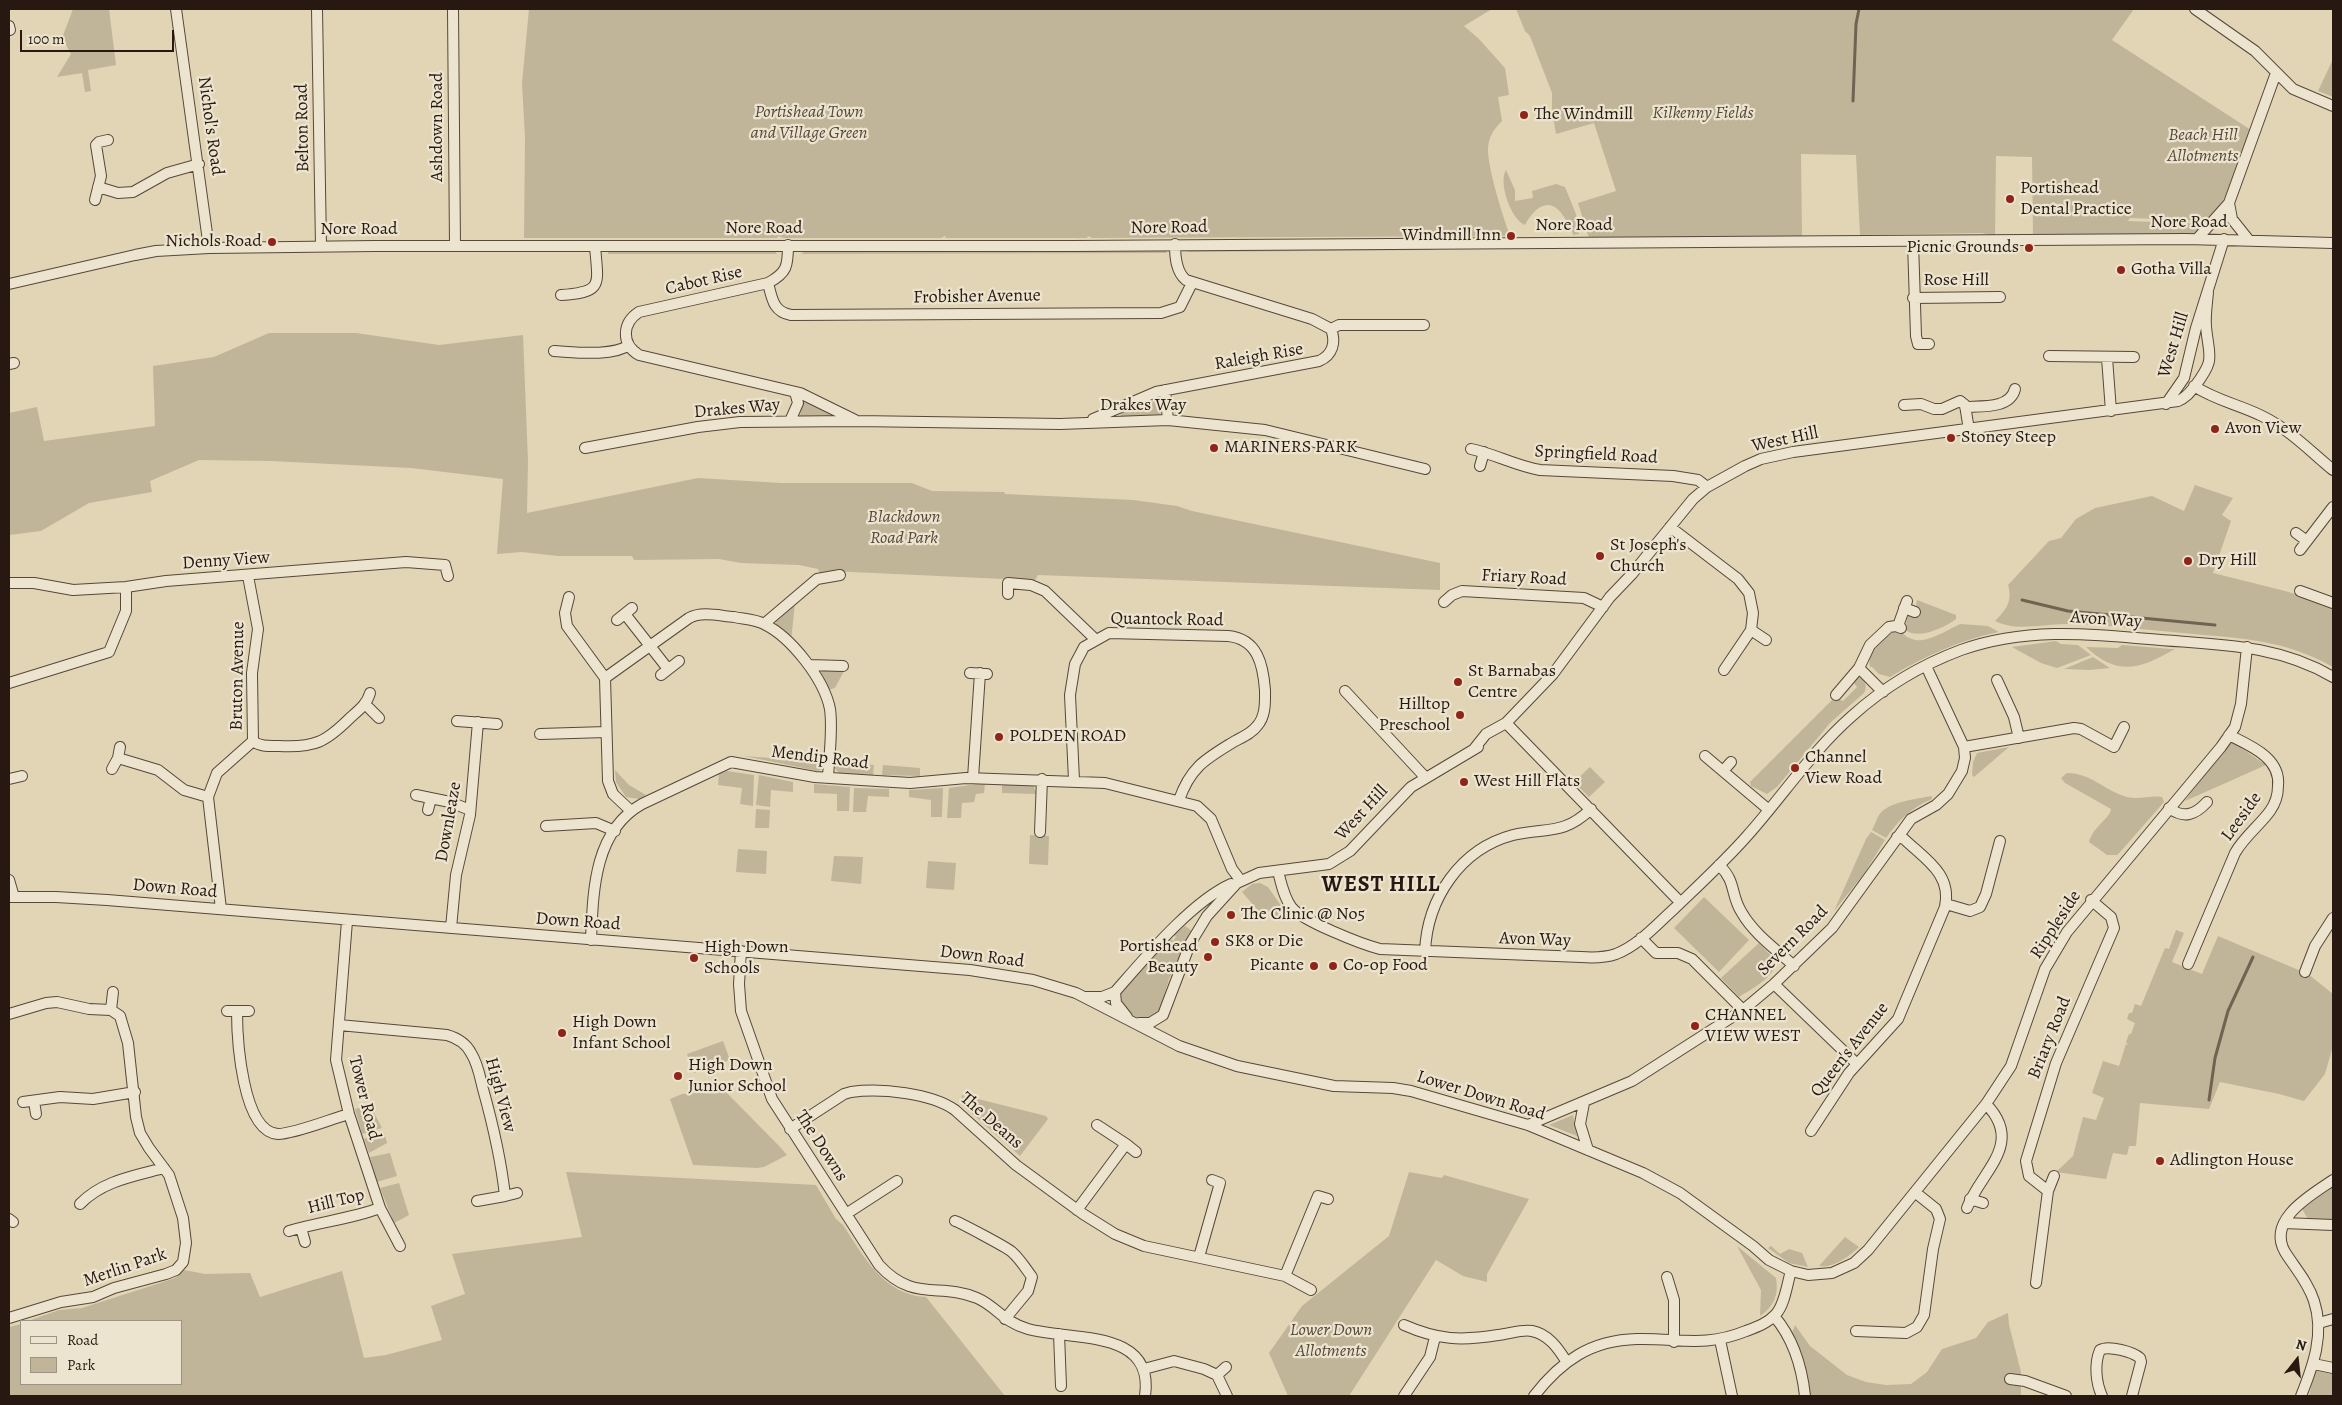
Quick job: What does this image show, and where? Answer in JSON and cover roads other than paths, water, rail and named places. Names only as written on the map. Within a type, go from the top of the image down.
[{"type":"street","name":"Nichol's Road","points":[[176,9],[199,164],[209,248]]},
{"type":"street","name":"Belton Road","points":[[317,9],[321,246]]},
{"type":"street","name":"Ashdown Road","points":[[454,9],[455,246]]},
{"type":"street","points":[[2195,9],[2255,51],[2298,93],[2333,106]]},
{"type":"street","points":[[2197,239],[2229,203],[2276,73]]},
{"type":"street","points":[[95,200],[101,176],[96,145],[99,142],[108,140]]},
{"type":"street","points":[[98,187],[118,193],[133,192],[167,173],[199,164]]},
{"type":"street","points":[[2229,203],[2232,219],[2248,239]]},
{"type":"street","name":"Nore Road","points":[[9,284],[156,251],[321,246],[1912,242],[2197,239],[2333,243]]},
{"type":"street","name":"West Hill","points":[[2166,404],[2181,385],[2185,374],[2196,328],[2224,239]]},
{"type":"street","name":"Rose Hill","points":[[1912,242],[1913,298],[1918,344],[1929,344]]},
{"type":"street","points":[[1175,244],[1175,258],[1179,271],[1184,279],[1192,283]]},
{"type":"street","points":[[561,295],[585,293],[596,286],[598,277],[595,246]]},
{"type":"street","name":"Cabot Rise","points":[[629,345],[626,329],[630,321],[639,312],[768,283],[785,271],[788,246]]},
{"type":"street","name":"Frobisher Avenue","points":[[768,283],[774,305],[779,311],[786,315],[800,315],[1161,313],[1180,307],[1192,283]]},
{"type":"street","name":"Raleigh Rise","points":[[1080,423],[1165,390],[1316,363],[1326,358],[1332,351],[1334,337],[1331,329],[1312,319],[1192,283]]},
{"type":"street","name":"West Hill","points":[[1115,992],[1190,914],[1215,894],[1259,873],[1318,866],[1340,859],[1350,852],[1403,794],[1425,777],[1486,742],[1494,730],[1506,723],[1553,674],[1603,607],[1693,499],[1707,487],[1744,466],[1775,456],[2166,404],[2184,398],[2205,371],[2211,356],[2206,329],[2208,292]]},
{"type":"street","name":"Rose Hill","points":[[1913,298],[2000,297]]},
{"type":"street","points":[[1331,329],[1339,325],[1424,325]]},
{"type":"street","points":[[554,351],[568,356],[610,351],[629,345],[639,354],[795,392],[798,403],[790,421]]},
{"type":"street","points":[[2056,355],[2106,358],[2134,357]]},
{"type":"street","points":[[2106,358],[2111,411]]},
{"type":"street","points":[[2194,386],[2212,398],[2244,408],[2271,421],[2302,443],[2333,470]]},
{"type":"street","points":[[1966,407],[2004,403],[2013,396],[2015,389]]},
{"type":"street","points":[[1165,390],[1168,420]]},
{"type":"street","name":"Drakes Way","points":[[795,392],[806,395],[857,421]]},
{"type":"street","points":[[1904,405],[1920,404],[1934,409],[1942,409],[1960,401],[1966,407],[1969,430]]},
{"type":"street","name":"Drakes Way","points":[[585,448],[711,425],[790,421],[1080,423],[1168,420],[1272,431],[1425,469]]},
{"type":"street","points":[[620,442],[623,453]]},
{"type":"street","name":"Springfield Road","points":[[1471,449],[1523,467],[1542,471],[1672,476],[1696,479],[1707,487]]},
{"type":"street","points":[[1480,466],[1484,452]]},
{"type":"street","points":[[2300,550],[2333,507]]},
{"type":"street","points":[[1670,528],[1742,583],[1749,593],[1753,609],[1751,630],[1724,670]]},
{"type":"street","points":[[2296,533],[2307,541]]},
{"type":"street","name":"Denny View","points":[[9,583],[34,583],[73,590],[126,587],[166,581],[248,576],[392,562],[446,562],[448,576]]},
{"type":"street","points":[[764,624],[817,579],[840,575]]},
{"type":"street","name":"Bruton Avenue","points":[[221,909],[208,797],[218,773],[253,741],[252,676],[258,629],[248,576]]},
{"type":"street","points":[[1008,594],[1008,583],[1026,584],[1040,588],[1050,595],[1095,640]]},
{"type":"street","points":[[9,683],[109,658],[126,611],[126,587]]},
{"type":"street","name":"Friary Road","points":[[1444,602],[1452,595],[1462,591],[1584,598],[1603,607]]},
{"type":"street","points":[[2300,591],[2333,603]]},
{"type":"street","points":[[569,597],[565,616],[567,626],[605,678],[609,786],[618,800],[631,810]]},
{"type":"street","points":[[1836,695],[1859,668],[1868,647],[1890,627],[1900,627],[1905,604],[1916,612]]},
{"type":"street","points":[[625,614],[650,646],[664,672],[678,661]]},
{"type":"street","points":[[605,678],[696,615],[737,618],[764,624],[778,634],[809,665],[822,687],[829,708],[828,778]]},
{"type":"street","points":[[1751,630],[1766,640]]},
{"type":"street","name":"Quantock Road","points":[[1074,780],[1069,700],[1071,682],[1080,651],[1095,640],[1112,633],[1231,636],[1244,641],[1258,655],[1263,669],[1266,704],[1260,723],[1252,731],[1213,754],[1191,772],[1179,800]]},
{"type":"street","name":"Avon Way","points":[[1278,871],[1288,902],[1295,911],[1372,947],[1385,950],[1425,952],[1599,958],[1616,953],[1641,938],[1719,865],[1851,717],[1883,692],[1926,666],[1980,645],[2040,634],[2079,633],[2247,647],[2294,658],[2333,677]]},
{"type":"street","name":"Rippleside","points":[[1791,1271],[1808,1275],[1826,1274],[1854,1263],[1868,1250],[1916,1193],[1986,1104],[2002,1082],[2015,1058],[2041,981],[2052,957],[2067,932],[2091,900],[2235,727],[2241,704],[2247,647]]},
{"type":"street","points":[[809,665],[843,666]]},
{"type":"street","points":[[1926,666],[1964,747],[2077,728],[2114,747],[2124,727]]},
{"type":"street","points":[[1859,668],[1883,692]]},
{"type":"street","points":[[973,778],[979,673]]},
{"type":"street","points":[[1997,680],[2007,691],[2019,738]]},
{"type":"street","points":[[1345,691],[1425,777]]},
{"type":"street","points":[[253,741],[261,745],[296,747],[319,743],[335,734],[365,704],[370,693]]},
{"type":"street","points":[[365,704],[379,718]]},
{"type":"street","points":[[457,721],[497,724]]},
{"type":"street","name":"Downleaze","points":[[451,928],[456,875],[470,810],[478,722]]},
{"type":"street","points":[[1506,723],[1680,902]]},
{"type":"street","points":[[540,734],[606,732]]},
{"type":"street","name":"Leeside","points":[[2188,964],[2236,853],[2242,842],[2272,809],[2278,792],[2278,773],[2273,763],[2252,747],[2229,735]]},
{"type":"street","name":"Severn Road","points":[[1528,1125],[1584,1103],[1632,1081],[1744,1010],[1774,984],[1832,928],[1897,837],[1913,818],[1940,802],[1951,790],[1962,771],[1966,754],[1964,747]]},
{"type":"street","points":[[112,769],[119,752],[157,769],[184,790],[208,797]]},
{"type":"street","points":[[1705,756],[1769,810]]},
{"type":"street","name":"Mendip Road","points":[[592,940],[594,880],[604,849],[614,830],[631,810],[731,762],[828,778],[910,783],[973,778],[1074,780],[1116,784],[1197,806],[1209,816],[1239,882]]},
{"type":"street","points":[[1722,771],[1731,762]]},
{"type":"street","points":[[9,779],[22,776]]},
{"type":"street","points":[[1040,832],[1042,779]]},
{"type":"street","points":[[416,795],[470,810]]},
{"type":"street","points":[[428,810],[431,798]]},
{"type":"street","points":[[2169,808],[2188,816],[2198,812],[2207,802]]},
{"type":"street","points":[[1425,952],[1428,924],[1437,898],[1449,880],[1467,861],[1488,846],[1505,838],[1569,826],[1591,810]]},
{"type":"street","points":[[546,826],[596,823],[614,830]]},
{"type":"street","name":"Queen's Avenue","points":[[1811,1131],[1829,1100],[1857,1064],[1900,1017],[1946,904],[1946,887],[1942,876],[1904,839],[1897,837]]},
{"type":"street","points":[[1946,904],[1972,912],[1980,907],[2000,841]]},
{"type":"street","points":[[1719,865],[1730,877],[1737,904],[1743,916],[1794,966]]},
{"type":"street","points":[[9,880],[11,897]]},
{"type":"street","name":"West Hill","points":[[1163,1016],[1183,959],[1201,926],[1226,893],[1239,882]]},
{"type":"street","name":"Down Road","points":[[11,897],[63,897],[976,970],[1033,980],[1082,996],[1133,1021]]},
{"type":"street","name":"Briary Road","points":[[2048,1191],[2031,1179],[2026,1169],[2026,1161],[2054,1070],[2114,928],[2111,917],[2091,900]]},
{"type":"street","points":[[1190,914],[1201,926]]},
{"type":"street","points":[[2305,972],[2320,937],[2333,918]]},
{"type":"street","name":"Tower Road","points":[[347,920],[336,1057],[348,1114],[380,1208],[400,1246]]},
{"type":"street","points":[[1641,938],[1656,952],[1678,953],[1692,959],[1744,1010]]},
{"type":"street","name":"The Downs","points":[[741,951],[739,990],[741,1011],[768,1089],[790,1130],[879,1265],[897,1280],[924,1290],[955,1292],[977,1298],[1005,1319],[1030,1330],[1089,1337],[1117,1345],[1139,1359],[1144,1369]]},
{"type":"street","points":[[2300,954],[2310,957]]},
{"type":"street","points":[[1774,984],[1857,1064]]},
{"type":"street","points":[[9,1014],[51,1002],[89,1009],[111,1010],[113,992]]},
{"type":"street","points":[[1082,996],[1097,998],[1115,992],[1116,1003],[1120,1010],[1133,1021],[1150,1024],[1163,1016],[1167,1036],[1179,1046]]},
{"type":"street","name":"Merlin Park","points":[[9,1318],[61,1302],[93,1297],[178,1268],[184,1256],[186,1231],[175,1190],[164,1168],[148,1148],[140,1133],[136,1117],[135,1092],[126,1033],[120,1016],[111,1010]]},
{"type":"street","points":[[249,1011],[232,1011],[243,1074],[256,1118],[263,1128],[272,1133],[284,1133],[348,1114]]},
{"type":"street","name":"Lower Down Road","points":[[1133,1021],[1179,1046],[1257,1071],[1334,1086],[1406,1090],[1528,1125],[1666,1184],[1745,1239],[1769,1260],[1791,1271]]},
{"type":"street","name":"High View","points":[[338,1025],[439,1034],[456,1038],[466,1045],[475,1061],[485,1096],[500,1155],[505,1196]]},
{"type":"street","points":[[36,1114],[29,1102],[60,1097],[93,1099],[135,1092]]},
{"type":"street","name":"The Deans","points":[[790,1130],[844,1094],[851,1092],[909,1094],[928,1097],[955,1110],[1016,1165],[1104,1228],[1130,1241],[1285,1276],[1310,1290]]},
{"type":"street","points":[[1584,1103],[1580,1124],[1588,1150]]},
{"type":"street","points":[[1983,1203],[1968,1203],[1994,1163],[2001,1143],[1998,1119],[1986,1104]]},
{"type":"street","points":[[1098,1125],[1136,1152]]},
{"type":"street","points":[[1077,1210],[1126,1144]]},
{"type":"street","points":[[80,1204],[91,1193],[102,1186],[164,1168]]},
{"type":"street","points":[[2036,1283],[2048,1191],[2054,1176]]},
{"type":"street","points":[[2301,1396],[2314,1364],[2319,1323],[2314,1301],[2308,1287],[2283,1248],[2284,1224],[2290,1213],[2300,1203],[2333,1180]]},
{"type":"street","points":[[846,1214],[897,1181]]},
{"type":"street","points":[[1199,1257],[1220,1183]]},
{"type":"street","points":[[81,1186],[91,1193]]},
{"type":"street","points":[[477,1201],[517,1193]]},
{"type":"street","points":[[1856,1331],[1869,1328],[1906,1334],[1917,1327],[1924,1315],[1933,1249],[1940,1219],[1936,1209],[1916,1193]]},
{"type":"street","points":[[1285,1276],[1319,1196]]},
{"type":"street","name":"Hill Top","points":[[289,1232],[354,1217],[380,1208]]},
{"type":"street","points":[[960,1219],[1013,1253],[1032,1277],[1033,1283],[1026,1295],[1005,1319]]},
{"type":"street","points":[[2284,1224],[2333,1225]]},
{"type":"street","name":"Hill Top","points":[[301,1228],[305,1242]]},
{"type":"street","points":[[1534,1396],[1550,1376],[1566,1361],[1587,1350],[1613,1341],[1642,1339],[1674,1342],[1720,1340],[1760,1325],[1774,1316],[1780,1305],[1791,1271]]},
{"type":"street","points":[[2038,1271],[2049,1272]]},
{"type":"street","points":[[1671,1283],[1675,1307],[1674,1342]]},
{"type":"street","points":[[1774,1316],[1782,1325],[1793,1347],[1802,1376],[1805,1396]]},
{"type":"street","points":[[2319,1323],[2333,1319]]},
{"type":"street","points":[[1404,1325],[1435,1337],[1469,1339],[1531,1331],[1552,1342],[1566,1361]]},
{"type":"street","points":[[1057,1381],[1059,1334]]},
{"type":"street","points":[[1404,1396],[1430,1357],[1435,1337]]},
{"type":"street","points":[[1720,1340],[1732,1396]]},
{"type":"street","points":[[2102,1396],[2098,1384],[2097,1362],[2100,1350],[2105,1348],[2135,1355],[2141,1360],[2132,1396]]},
{"type":"street","points":[[1145,1396],[1146,1380],[1144,1369],[1174,1361],[1204,1369],[1217,1375],[1227,1396]]},
{"type":"street","points":[[2314,1364],[2333,1368]]},
{"type":"street","points":[[1217,1375],[1226,1367]]},
{"type":"street","points":[[2010,1379],[2025,1381],[2066,1396]]},
{"type":"waterway","points":[[1853,101],[1856,24],[1859,9]]},
{"type":"waterway","points":[[2022,600],[2068,611],[2215,625]]},
{"type":"waterway","points":[[2209,1100],[2215,1058],[2228,1011],[2253,957]]},
{"type":"place","name":"The Windmill","points":[[1524,115]]},
{"type":"place","name":"Portishead Dental Practice","points":[[2010,199]]},
{"type":"place","name":"Windmill Inn","points":[[1511,236]]},
{"type":"place","name":"Nichols Road","points":[[272,242]]},
{"type":"place","name":"Picnic Grounds","points":[[2029,248]]},
{"type":"place","name":"Gotha Villa","points":[[2121,270]]},
{"type":"place","name":"Avon View","points":[[2215,429]]},
{"type":"place","name":"Stoney Steep","points":[[1951,438]]},
{"type":"place","name":"MARINERS PARK","points":[[1214,448]]},
{"type":"place","name":"St Joseph's Church","points":[[1600,556]]},
{"type":"place","name":"Dry Hill","points":[[2188,561]]},
{"type":"place","name":"St Barnabas Centre","points":[[1458,682]]},
{"type":"place","name":"Hilltop Preschool","points":[[1460,715]]},
{"type":"place","name":"POLDEN ROAD","points":[[999,737]]},
{"type":"place","name":"Channel View Road","points":[[1795,768]]},
{"type":"place","name":"West Hill Flats","points":[[1464,782]]},
{"type":"place","name":"The Clinic @ No5","points":[[1231,915]]},
{"type":"place","name":"SK8 or Die","points":[[1215,942]]},
{"type":"place","name":"Portishead Beauty","points":[[1208,957]]},
{"type":"place","name":"High Down Schools","points":[[694,958]]},
{"type":"place","name":"Picante","points":[[1314,966]]},
{"type":"place","name":"Co-op Food","points":[[1333,966]]},
{"type":"place","name":"CHANNEL VIEW WEST","points":[[1695,1026]]},
{"type":"place","name":"High Down Infant School","points":[[562,1033]]},
{"type":"place","name":"High Down Junior School","points":[[678,1076]]},
{"type":"place","name":"Adlington House","points":[[2160,1161]]},
{"type":"district","name":"WEST HILL","points":[[1381,886]]},
{"type":"park label","name":"Kilkenny Fields","points":[[1703,114]]},
{"type":"park label","name":"Portishead Town and Village Green","points":[[809,123]]},
{"type":"park label","name":"Beach Hill Allotments","points":[[2203,146]]},
{"type":"park label","name":"Blackdown Road Park","points":[[904,528]]},
{"type":"park label","name":"Lower Down Allotments","points":[[1331,1341]]}]
